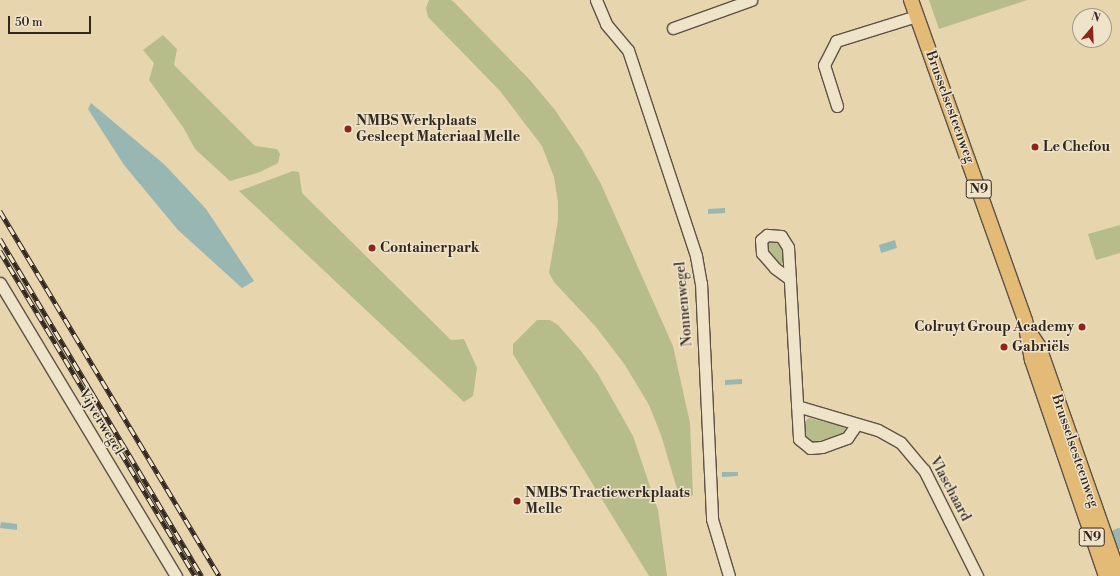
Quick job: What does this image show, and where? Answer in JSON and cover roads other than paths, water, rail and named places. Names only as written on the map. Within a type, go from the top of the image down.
[{"type":"main road","name":"Brusselsesteenweg","points":[[911,0],[1027,328],[1028,348],[1113,574]]},
{"type":"street","name":"Nonnenwegel","points":[[596,0],[606,24],[628,50],[696,256],[700,283],[712,519],[729,576]]},
{"type":"street","points":[[673,28],[751,0]]},
{"type":"street","points":[[837,106],[824,66],[836,41],[917,16]]},
{"type":"street","points":[[790,279],[799,438],[810,448],[822,447],[847,438],[856,425]]},
{"type":"street","name":"Vijverwegel","points":[[0,283],[176,576]]},
{"type":"street","name":"Vlaschaard","points":[[797,406],[856,425],[878,430],[901,443],[914,455],[977,576]]},
{"type":"water","points":[[91,103],[165,165],[206,209],[254,281],[242,288],[178,230],[124,165],[88,109]]},
{"type":"water","points":[[725,208],[725,213],[708,214],[708,209]]},
{"type":"water","points":[[895,240],[897,248],[881,253],[879,245]]},
{"type":"water","points":[[742,379],[742,384],[725,385],[725,380]]},
{"type":"water","points":[[722,472],[738,472],[738,476],[722,477]]},
{"type":"water","points":[[1,522],[17,524],[17,530],[0,528]]},
{"type":"railway","points":[[0,211],[219,576]]},
{"type":"railway","points":[[0,239],[202,576]]},
{"type":"railway","points":[[0,251],[195,576]]},
{"type":"place","name":"NMBS Werkplaats Gesleept Materiaal Melle","points":[[348,129]]},
{"type":"place","name":"Le Chefou","points":[[1035,147]]},
{"type":"place","name":"Containerpark","points":[[372,248]]},
{"type":"place","name":"Colruyt Group Academy","points":[[1082,327]]},
{"type":"place","name":"Gabriëls","points":[[1004,347]]},
{"type":"place","name":"NMBS Tractiewerkplaats Melle","points":[[517,501]]}]
